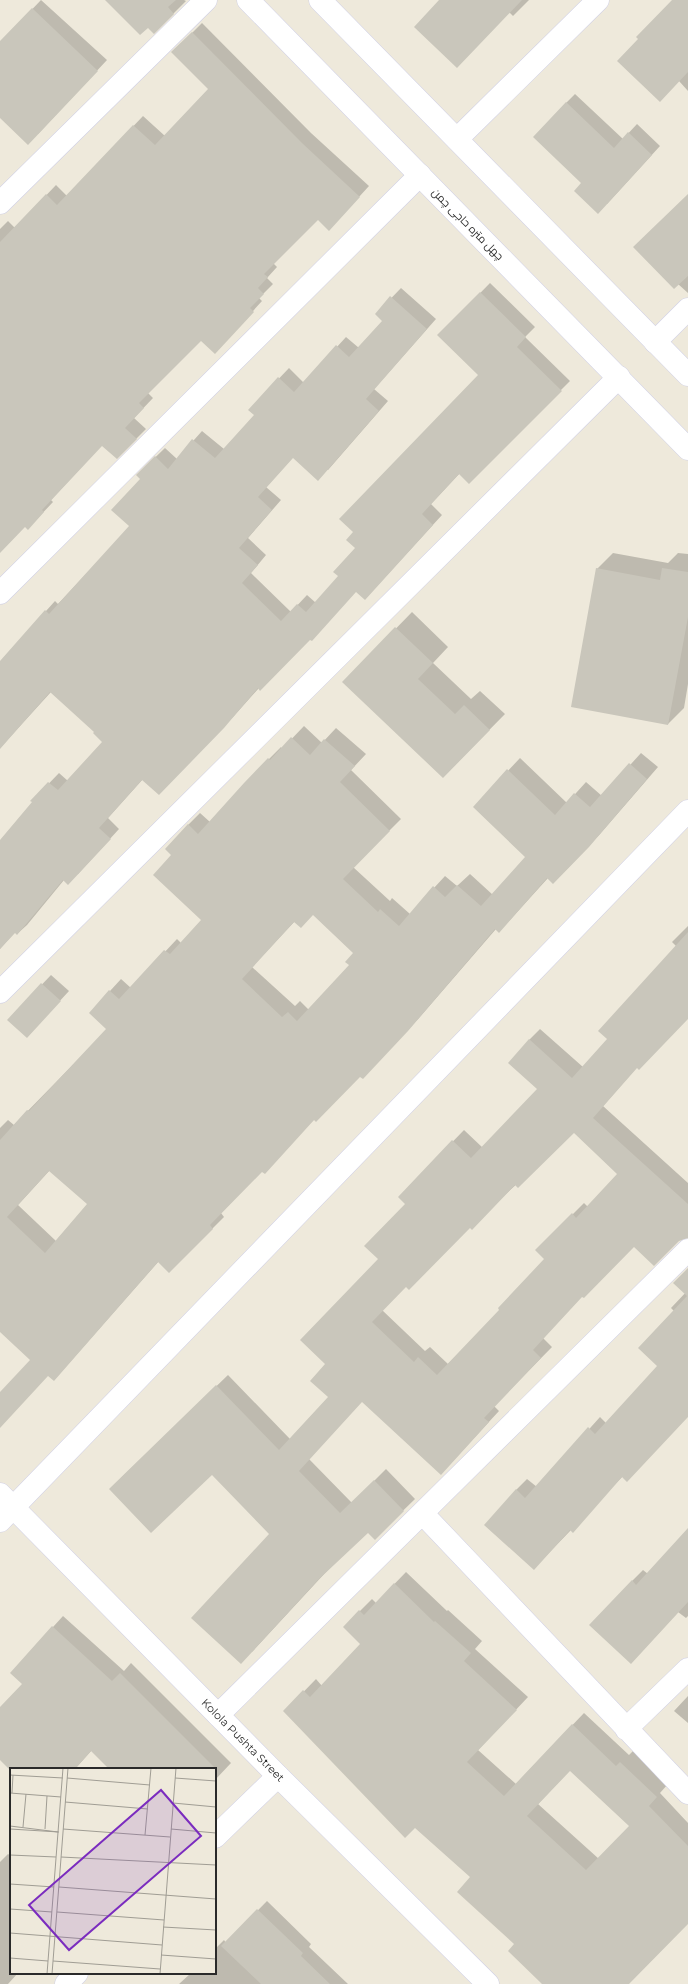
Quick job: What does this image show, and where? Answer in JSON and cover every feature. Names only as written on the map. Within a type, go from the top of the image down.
[{"type":"street","points":[[0,203],[206,0]]},
{"type":"street","name":"چهل متره حاجی چمن","points":[[248,0],[688,449]]},
{"type":"street","points":[[320,0],[688,375]]},
{"type":"street","points":[[457,139],[598,0]]},
{"type":"street","points":[[0,593],[420,175]]},
{"type":"street","points":[[656,342],[688,309]]},
{"type":"street","points":[[0,992],[619,377]]},
{"type":"street","points":[[4,1507],[688,811]]},
{"type":"street","points":[[218,1715],[423,1514],[688,1250]]},
{"type":"street","name":"Kolola Pushta Street","points":[[4,1507],[218,1715],[488,1984]]},
{"type":"street","points":[[423,1514],[688,1793]]},
{"type":"street","points":[[626,1729],[688,1669]]},
{"type":"street","points":[[216,1836],[278,1776]]},
{"type":"street","points":[[66,1984],[76,1974]]},
{"type":"building","points":[[105,0],[176,0],[168,7],[174,14],[154,34],[148,28],[140,35]]},
{"type":"building","points":[[439,0],[522,0],[457,68],[414,27]]},
{"type":"building","points":[[672,0],[688,0],[688,72],[660,102],[617,61],[638,39],[636,37]]},
{"type":"building","points":[[32,8],[98,71],[28,145],[0,118],[0,41]]},
{"type":"building","points":[[192,32],[302,143],[360,197],[329,231],[318,220],[264,274],[268,277],[258,288],[264,294],[250,308],[254,312],[215,354],[201,341],[139,403],[144,408],[125,428],[137,439],[117,459],[102,446],[42,510],[44,512],[28,530],[25,527],[0,553],[0,242],[46,194],[57,205],[133,125],[155,145],[208,89],[171,52]]},
{"type":"building","points":[[566,102],[614,148],[628,132],[652,155],[598,214],[574,191],[581,183],[533,137]]},
{"type":"building","points":[[688,194],[688,276],[674,289],[633,247]]},
{"type":"building","points":[[480,292],[526,337],[517,347],[562,391],[469,484],[459,474],[422,514],[433,525],[365,600],[356,592],[312,641],[310,640],[260,691],[258,688],[224,728],[159,795],[142,780],[99,828],[111,839],[68,885],[63,880],[17,935],[15,933],[0,949],[0,840],[32,802],[30,801],[48,782],[58,790],[102,742],[93,733],[94,732],[50,692],[0,749],[0,661],[45,610],[49,614],[129,526],[111,510],[140,479],[136,475],[155,456],[168,469],[192,439],[215,458],[254,415],[248,410],[278,377],[294,392],[336,345],[349,357],[382,321],[375,314],[390,296],[427,329],[366,399],[379,411],[318,481],[293,458],[258,497],[272,510],[239,548],[258,565],[242,583],[281,621],[297,604],[306,612],[338,576],[333,572],[355,548],[346,540],[353,532],[339,519],[478,375],[437,335]]},
{"type":"building","points":[[596,568],[660,580],[662,568],[688,572],[688,617],[668,725],[571,707]]},
{"type":"building","points":[[395,627],[433,663],[418,679],[455,714],[464,705],[490,730],[443,778],[342,682]]},
{"type":"building","points":[[291,737],[310,755],[324,739],[355,766],[340,782],[390,831],[343,879],[378,912],[380,909],[399,926],[433,886],[445,897],[457,885],[481,906],[525,857],[473,807],[507,769],[555,815],[574,793],[590,807],[629,763],[647,779],[589,847],[553,884],[547,878],[499,933],[495,929],[408,1031],[363,1079],[360,1077],[316,1122],[314,1120],[265,1174],[262,1172],[210,1225],[213,1229],[169,1273],[158,1262],[54,1381],[48,1376],[0,1428],[0,1392],[30,1360],[0,1332],[0,1140],[106,1029],[89,1013],[109,990],[119,999],[164,950],[170,954],[201,920],[153,875],[171,855],[165,849],[188,824],[198,834],[268,758],[270,760]],"holes":[[[313,915],[353,953],[345,962],[349,965],[297,1021],[288,1012],[282,1017],[242,979],[294,922],[301,928]],[[49,1171],[87,1204],[45,1253],[7,1217]]]},
{"type":"building","points":[[688,932],[688,1019],[639,1070],[637,1068],[593,1118],[688,1204],[688,1238],[679,1241],[654,1266],[634,1247],[584,1298],[582,1297],[533,1350],[541,1358],[484,1418],[489,1422],[441,1475],[362,1402],[299,1471],[340,1513],[374,1480],[404,1511],[375,1540],[368,1533],[318,1580],[241,1664],[191,1618],[269,1534],[212,1475],[151,1533],[109,1489],[216,1385],[279,1450],[328,1397],[310,1381],[325,1364],[300,1340],[378,1259],[364,1246],[405,1204],[398,1197],[452,1140],[471,1158],[537,1089],[508,1063],[529,1039],[572,1078],[607,1039],[598,1031]],"holes":[[[574,1133],[617,1174],[576,1218],[572,1213],[535,1250],[544,1259],[498,1308],[499,1310],[437,1375],[418,1357],[414,1362],[372,1322],[406,1287],[409,1290],[470,1228],[472,1230],[515,1185],[518,1188]]]},
{"type":"building","points":[[41,983],[61,1001],[27,1038],[7,1020]]},
{"type":"building","points":[[688,1268],[688,1417],[627,1482],[622,1477],[573,1533],[570,1530],[534,1570],[484,1525],[516,1489],[525,1498],[588,1427],[595,1434],[657,1366],[638,1348],[687,1296],[673,1283]]},
{"type":"building","points":[[688,1528],[688,1602],[631,1664],[589,1625],[632,1580],[636,1585]]},
{"type":"building","points":[[394,1583],[434,1622],[435,1621],[471,1653],[464,1661],[517,1710],[467,1762],[504,1796],[572,1724],[616,1766],[620,1762],[657,1797],[649,1806],[688,1846],[688,1924],[629,1984],[542,1984],[508,1951],[514,1944],[457,1892],[470,1877],[415,1828],[405,1838],[283,1711],[303,1690],[310,1697],[360,1644],[343,1627],[359,1610],[364,1615]],"holes":[[[570,1771],[629,1826],[586,1870],[527,1816]]]},
{"type":"building","points":[[52,1626],[112,1681],[120,1673],[215,1768],[108,1768],[91,1751],[76,1768],[9,1769],[0,1760],[0,1707],[22,1684],[10,1673]]},
{"type":"building","points":[[257,1909],[303,1953],[301,1956],[330,1984],[261,1984],[221,1946]]}]
